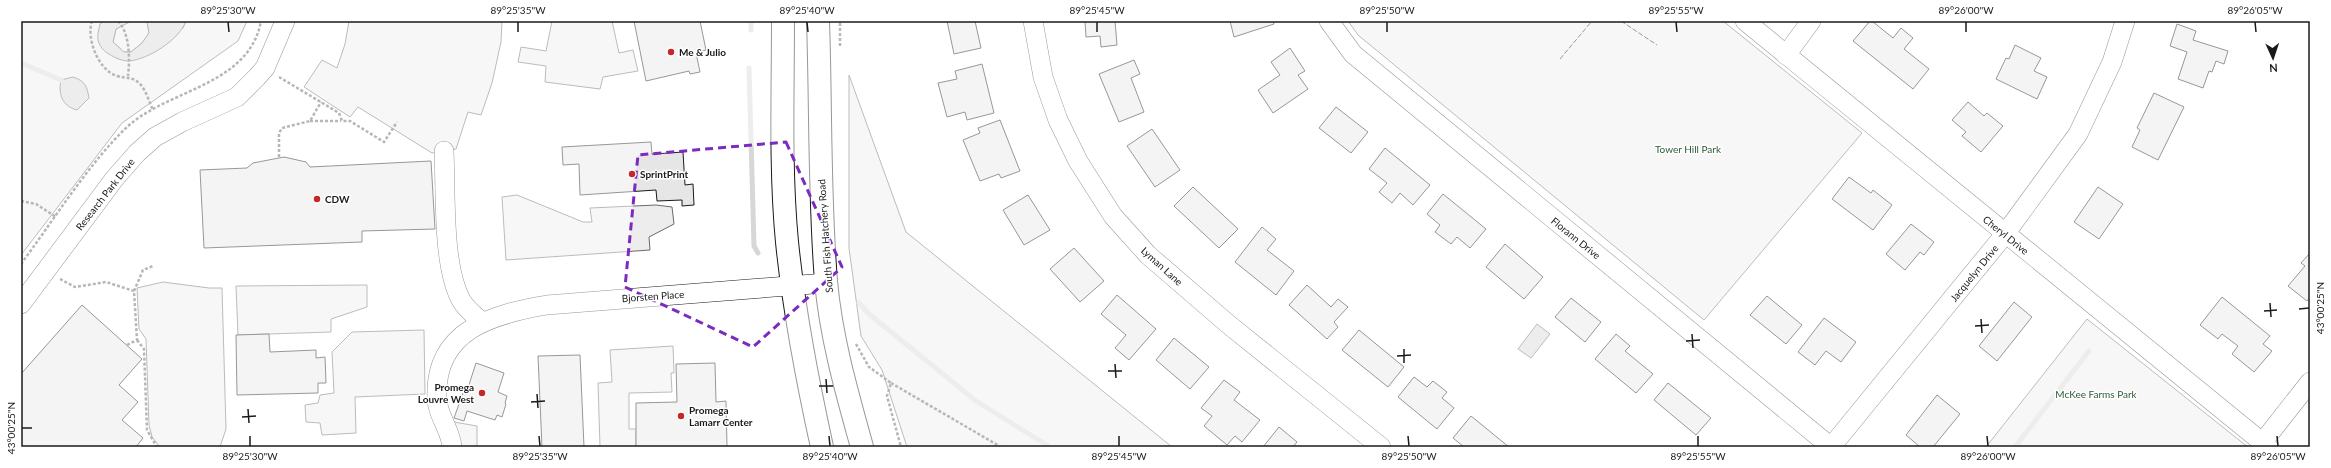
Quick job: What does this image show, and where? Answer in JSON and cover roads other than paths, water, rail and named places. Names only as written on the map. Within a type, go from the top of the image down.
[{"type":"main road","points":[[783,21],[784,190],[793,286],[809,388],[822,447]]},
{"type":"main road","name":"South Fish Hatchery Road","points":[[818,21],[822,206],[826,283],[843,379],[862,447]]},
{"type":"street","name":"Research Park Drive","points":[[21,304],[115,178],[143,148],[155,137],[182,122],[237,97],[265,68],[284,21]]},
{"type":"street","name":"Lyman Lane","points":[[1033,21],[1043,77],[1058,120],[1078,161],[1113,216],[1160,265],[1228,324],[1381,447]]},
{"type":"street","name":"Florann Drive","points":[[1329,21],[1353,54],[1831,447]]},
{"type":"street","name":"Cheryl Drive","points":[[1745,21],[2265,445]]},
{"type":"street","points":[[1786,55],[1811,21]]},
{"type":"street","name":"Jacquelyn Drive","points":[[1831,447],[2005,234],[2078,134],[2112,62],[2126,21]]},
{"type":"street","points":[[444,151],[449,250],[454,283],[466,308],[482,322]]},
{"type":"street","name":"Bjorsten Place","points":[[452,447],[437,399],[437,373],[449,350],[464,334],[482,322],[509,311],[547,305],[826,283]]},
{"type":"street","points":[[2265,445],[2310,382]]},
{"type":"waterway","points":[[751,21],[751,30]]},
{"type":"waterway","points":[[21,63],[61,80]]},
{"type":"waterway","points":[[749,68],[754,246],[758,253]]},
{"type":"waterway","points":[[859,303],[869,314],[976,401],[1050,447]]},
{"type":"waterway","points":[[2015,447],[2089,351]]},
{"type":"place","name":"Me & Julio","points":[[671,52]]},
{"type":"place","name":"SprintPrint","points":[[632,174]]},
{"type":"place","name":"CDW","points":[[317,199]]},
{"type":"place","name":"Promega Louvre West","points":[[482,393]]},
{"type":"place","name":"Promega Lamarr Center","points":[[681,416]]},
{"type":"park label","name":"Tower Hill Park","points":[[1688,149]]},
{"type":"park label","name":"McKee Farms Park","points":[[2096,394]]}]
